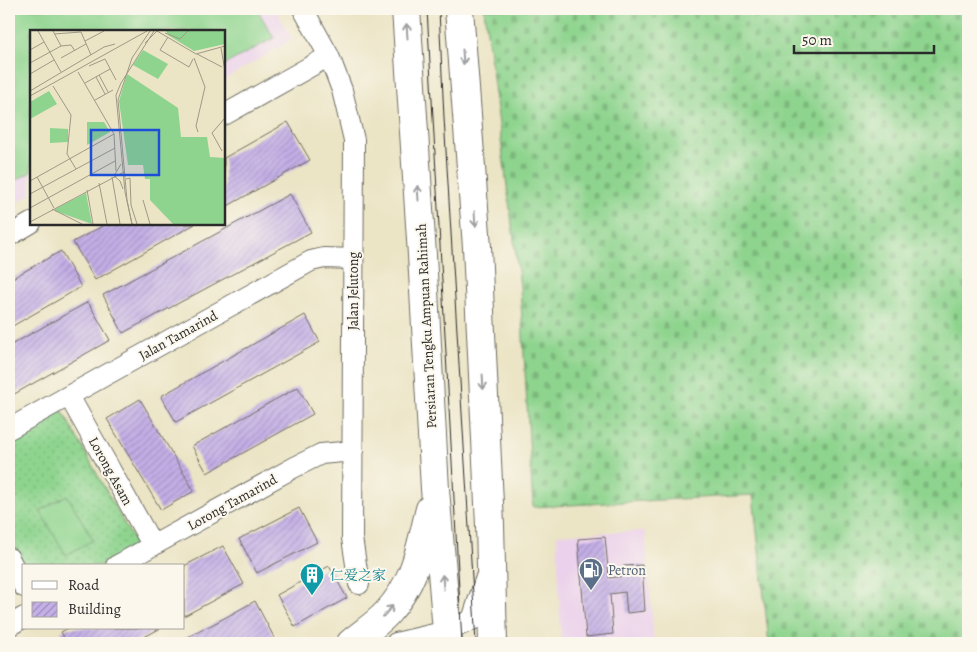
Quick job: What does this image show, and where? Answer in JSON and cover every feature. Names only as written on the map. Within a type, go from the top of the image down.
[{"type":"highway","name":"Persiaran Tengku Ampuan Rahimah","points":[[406,9],[435,489],[448,637]]},
{"type":"highway","points":[[459,9],[477,247],[493,643]]},
{"type":"highway","points":[[351,643],[386,614],[406,589],[415,570],[435,489]]},
{"type":"street","name":"Jalan Jelutong","points":[[303,9],[329,56],[342,90],[354,140],[352,538],[359,584]]},
{"type":"street","points":[[225,114],[329,56]]},
{"type":"street","points":[[9,236],[30,225]]},
{"type":"street","name":"Jalan Tamarind","points":[[9,430],[310,261],[324,258],[353,259]]},
{"type":"street","name":"Lorong Asam","points":[[69,396],[153,546]]},
{"type":"street","name":"Lorong Tamarind","points":[[120,564],[321,454],[353,451]]},
{"type":"street","points":[[9,558],[22,583]]},
{"type":"street","points":[[396,643],[448,637],[472,620],[491,561]]},
{"type":"street","points":[[9,626],[22,618]]},
{"type":"shaded area","points":[[9,9],[275,9],[292,39],[225,79],[225,30],[30,30],[30,195],[9,207]]},
{"type":"shaded area","points":[[645,531],[654,643],[561,643],[557,534]]},
{"type":"green space","points":[[9,9],[257,9],[274,38],[225,64],[225,30],[30,30],[30,173],[9,184]]},
{"type":"green space","points":[[484,9],[968,9],[968,643],[769,643],[753,495],[533,507],[520,286]]},
{"type":"green space","points":[[62,410],[136,545],[103,564],[24,564],[9,538],[9,440]]},
{"type":"green space","points":[[67,495],[93,540],[66,555],[40,511]]},
{"type":"building","points":[[288,122],[310,160],[225,207],[225,157]]},
{"type":"building","points":[[290,194],[311,232],[123,333],[103,295]]},
{"type":"building","points":[[104,225],[193,225],[95,280],[73,242]]},
{"type":"building","points":[[61,251],[81,287],[9,328],[9,280]]},
{"type":"building","points":[[88,302],[110,340],[9,397],[9,346]]},
{"type":"building","points":[[305,315],[320,342],[176,422],[161,396]]},
{"type":"building","points":[[298,387],[313,414],[207,473],[192,446]]},
{"type":"building","points":[[140,399],[194,491],[161,510],[107,419]]},
{"type":"building","points":[[299,508],[317,542],[257,573],[239,539]]},
{"type":"building","points":[[605,537],[609,578],[624,576],[623,566],[642,565],[645,611],[627,613],[625,592],[610,594],[613,634],[586,637],[578,539]]},
{"type":"building","points":[[223,546],[244,584],[185,615],[185,565]]},
{"type":"building","name":"仁爱之家","points":[[329,566],[347,598],[295,627],[277,595]]},
{"type":"building","points":[[255,601],[277,643],[176,643],[219,621]]},
{"type":"building","points":[[64,630],[157,630],[133,643],[67,643],[61,632]]},
{"type":"tram line","points":[[427,9],[462,643]]},
{"type":"tram line","points":[[439,9],[476,643]]},
{"type":"place","name":"Petron","points":[[591,591]]},
{"type":"place","name":"仁爱之家","points":[[312,596]]}]
